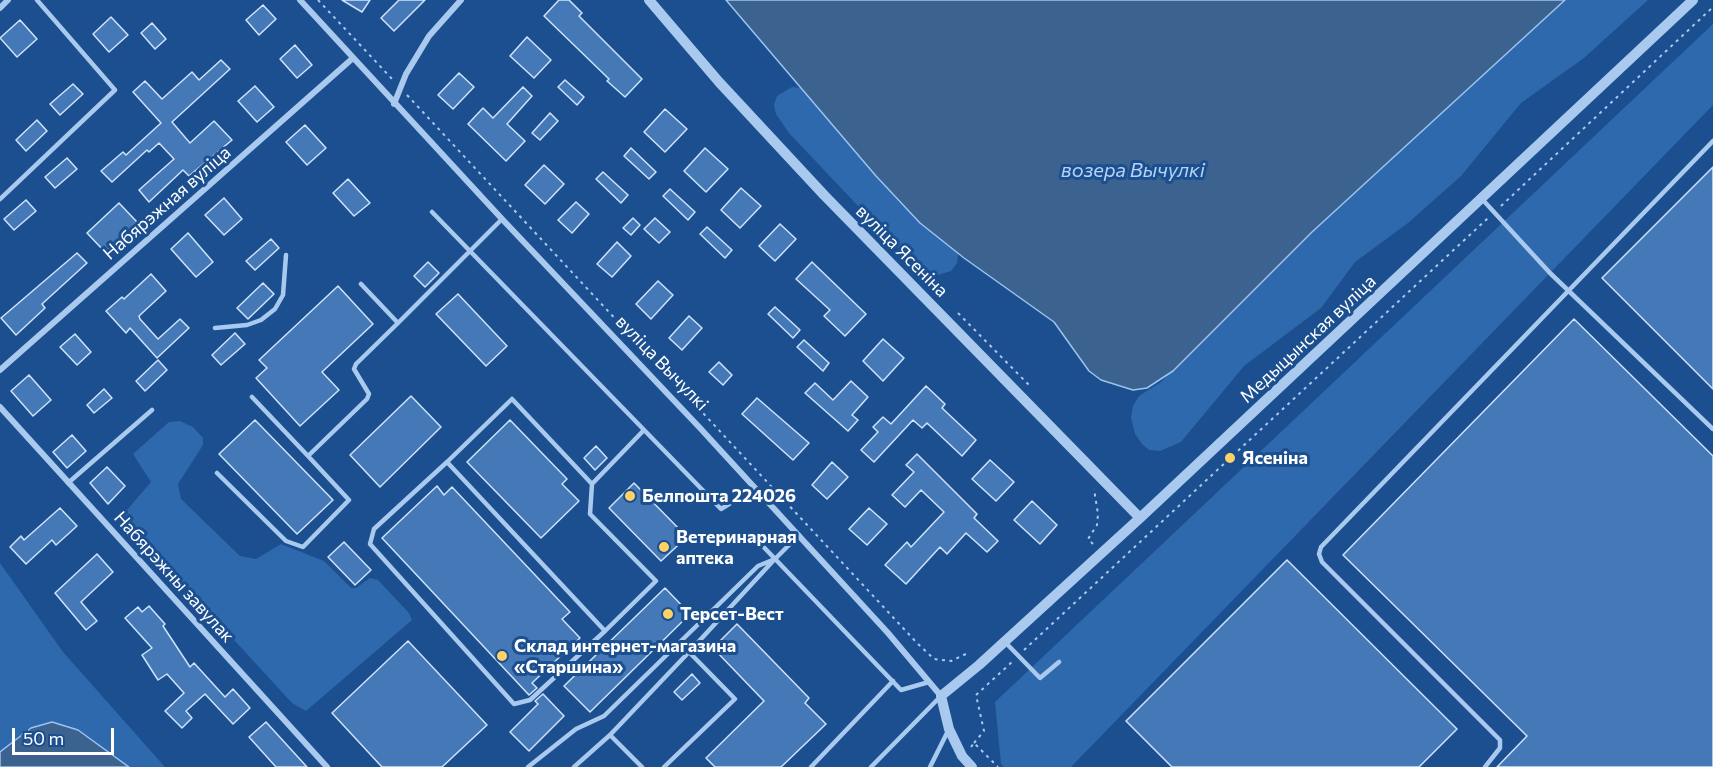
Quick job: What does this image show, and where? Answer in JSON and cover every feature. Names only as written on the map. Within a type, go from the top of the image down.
[{"type":"street","points":[[0,8],[8,0]]},
{"type":"street","name":"вуліца Вычулкі","points":[[300,0],[394,104],[755,488],[929,682],[941,696],[949,729],[962,756],[972,767]]},
{"type":"street","points":[[394,104],[399,87],[429,36],[461,0]]},
{"type":"street","name":"вуліца Ясеніна","points":[[649,0],[719,82],[824,195],[1140,518]]},
{"type":"street","name":"Медыцынская вуліца","points":[[941,696],[1005,642],[1140,518],[1693,0]]},
{"type":"street","name":"Набярэжная вуліца","points":[[0,370],[353,58]]},
{"type":"street","name":"Набярэжны завулак","points":[[0,407],[327,767]]},
{"type":"lane","points":[[0,199],[115,90],[37,0]]},
{"type":"lane","points":[[1485,767],[1500,748],[1500,740],[1322,562],[1319,554],[1321,547],[1713,141]]},
{"type":"lane","points":[[1482,199],[1569,291],[1713,429]]},
{"type":"lane","points":[[432,212],[721,509],[755,488]]},
{"type":"lane","points":[[308,456],[367,399],[369,394],[354,369],[356,364],[502,219]]},
{"type":"lane","points":[[215,328],[246,325],[261,320],[275,309],[283,295],[286,255]]},
{"type":"lane","points":[[361,284],[398,323]]},
{"type":"lane","points":[[217,473],[286,541],[303,547],[349,500],[252,398]]},
{"type":"lane","points":[[592,484],[512,399],[374,529],[370,544],[514,704],[530,700],[656,581],[590,514],[592,484],[645,430]]},
{"type":"lane","points":[[68,483],[152,410]]},
{"type":"lane","points":[[447,462],[605,631]]},
{"type":"lane","points":[[573,767],[610,735],[798,535]]},
{"type":"lane","points":[[754,537],[901,690],[929,682]]},
{"type":"lane","points":[[528,767],[576,729],[604,716],[758,566],[775,559]]},
{"type":"lane","points":[[1005,642],[1040,678],[1059,662]]},
{"type":"lane","points":[[664,767],[735,699],[689,652]]},
{"type":"lane","points":[[811,767],[893,681]]},
{"type":"lane","points":[[871,767],[941,696]]},
{"type":"lane","points":[[930,767],[949,729]]},
{"type":"lane","points":[[610,735],[642,767]]},
{"type":"path","points":[[318,0],[917,643],[934,659],[951,661],[968,653]]},
{"type":"path","points":[[974,743],[984,731],[976,695],[1713,7]]},
{"type":"shaded area","points":[[1565,0],[1648,0],[1584,58],[1521,103],[1461,176],[1408,223],[1355,262],[1321,308],[1244,366],[1181,442],[1160,451],[1149,450],[1142,444],[1135,434],[1131,418],[1133,406],[1139,396],[1161,382],[1312,232]]},
{"type":"shaded area","points":[[1713,24],[1713,105],[1071,767],[1004,767],[1001,764],[995,702]]},
{"type":"shaded area","points":[[792,87],[802,88],[899,202],[958,254],[957,263],[951,271],[935,276],[912,263],[789,133],[776,114],[774,105],[777,96]]},
{"type":"shaded area","points":[[180,421],[193,427],[203,438],[203,445],[178,484],[181,499],[240,556],[256,559],[281,544],[324,561],[351,588],[356,588],[370,578],[378,580],[409,613],[412,620],[306,711],[292,703],[121,517],[151,482],[133,454],[169,422]]},
{"type":"shaded area","points":[[0,563],[63,652],[165,767],[129,767],[78,730],[20,736],[0,752]]},
{"type":"water","name":"возера Вычулкі","points":[[726,0],[1565,0],[1312,232],[1173,371],[1147,388],[1133,390],[1101,380],[1089,371],[1054,322],[964,258],[920,223],[876,176]]},
{"type":"water","points":[[52,722],[78,730],[129,767],[0,767],[0,752],[31,728]]},
{"type":"building","points":[[342,0],[370,0],[362,12]]},
{"type":"building","points":[[399,0],[425,0],[394,31],[381,18]]},
{"type":"building","points":[[559,0],[569,0],[582,13],[579,16],[642,79],[625,97],[544,16]]},
{"type":"building","points":[[263,5],[276,19],[259,35],[246,20]]},
{"type":"building","points":[[111,17],[128,35],[109,52],[93,34]]},
{"type":"building","points":[[20,20],[37,39],[17,57],[0,38]]},
{"type":"building","points":[[152,23],[166,39],[155,49],[141,33]]},
{"type":"building","points":[[527,37],[551,60],[534,78],[510,56]]},
{"type":"building","points":[[295,45],[312,65],[297,78],[280,59]]},
{"type":"building","points":[[221,60],[230,69],[172,122],[190,143],[214,121],[232,140],[189,176],[183,170],[149,202],[139,190],[174,159],[159,143],[149,152],[147,150],[112,182],[101,171],[123,152],[126,155],[161,123],[133,92],[145,81],[162,99],[192,72],[199,80]]},
{"type":"building","points":[[459,73],[474,87],[453,109],[438,95]]},
{"type":"building","points":[[565,80],[584,97],[577,105],[558,87]]},
{"type":"building","points":[[73,84],[83,94],[60,115],[50,104]]},
{"type":"building","points":[[255,86],[274,107],[257,122],[238,101]]},
{"type":"building","points":[[523,87],[532,96],[507,124],[525,141],[506,161],[468,124],[483,108],[493,118]]},
{"type":"building","points":[[665,109],[687,129],[665,152],[644,132]]},
{"type":"building","points":[[550,113],[558,121],[540,140],[532,133]]},
{"type":"building","points":[[37,120],[47,131],[26,151],[16,140]]},
{"type":"building","points":[[305,125],[326,148],[307,165],[286,142]]},
{"type":"building","points":[[631,148],[656,172],[649,179],[624,156]]},
{"type":"building","points":[[705,148],[728,169],[706,192],[684,171]]},
{"type":"building","points":[[67,158],[77,169],[55,188],[45,177]]},
{"type":"building","points":[[544,165],[564,184],[545,204],[525,185]]},
{"type":"building","points":[[1713,167],[1713,389],[1602,278]]},
{"type":"building","points":[[603,172],[628,195],[621,203],[596,179]]},
{"type":"building","points":[[348,179],[370,203],[354,216],[333,193]]},
{"type":"building","points":[[741,188],[761,206],[740,228],[721,210]]},
{"type":"building","points":[[670,189],[695,212],[688,220],[663,196]]},
{"type":"building","points":[[224,198],[242,219],[224,235],[205,215]]},
{"type":"building","points":[[26,200],[36,211],[14,230],[4,219]]},
{"type":"building","points":[[576,202],[589,214],[572,233],[558,220]]},
{"type":"building","points":[[119,203],[137,222],[105,252],[87,233]]},
{"type":"building","points":[[633,218],[640,225],[631,235],[623,228]]},
{"type":"building","points":[[655,218],[670,232],[659,243],[644,229]]},
{"type":"building","points":[[780,224],[796,239],[775,261],[759,246]]},
{"type":"building","points":[[707,227],[732,250],[725,258],[700,234]]},
{"type":"building","points":[[188,233],[213,262],[196,277],[171,249]]},
{"type":"building","points":[[271,239],[279,248],[255,270],[246,261]]},
{"type":"building","points":[[617,242],[631,256],[612,277],[597,264]]},
{"type":"building","points":[[77,253],[87,263],[42,304],[45,308],[16,335],[1,318]]},
{"type":"building","points":[[428,262],[439,273],[425,287],[414,276]]},
{"type":"building","points":[[812,262],[866,314],[845,336],[824,316],[830,310],[796,279]]},
{"type":"building","points":[[151,274],[166,291],[139,316],[140,319],[158,339],[180,319],[189,328],[157,358],[130,328],[126,333],[106,311],[122,297],[124,299]]},
{"type":"building","points":[[658,281],[673,295],[651,319],[636,304]]},
{"type":"building","points":[[263,283],[274,294],[248,319],[237,308]]},
{"type":"building","points":[[338,286],[373,324],[322,372],[339,390],[300,426],[256,378],[267,368],[259,360]]},
{"type":"building","points":[[458,294],[507,346],[486,366],[436,314]]},
{"type":"building","points":[[775,307],[800,330],[793,338],[768,314]]},
{"type":"building","points":[[689,316],[702,328],[682,350],[669,338]]},
{"type":"building","points":[[1574,319],[1713,456],[1713,767],[1497,767],[1527,736],[1343,555]]},
{"type":"building","points":[[235,333],[245,344],[221,365],[212,355]]},
{"type":"building","points":[[75,334],[91,352],[77,365],[60,347]]},
{"type":"building","points":[[883,339],[904,358],[883,381],[863,361]]},
{"type":"building","points":[[804,340],[829,363],[823,371],[797,347]]},
{"type":"building","points":[[158,360],[167,370],[145,391],[136,381]]},
{"type":"building","points":[[719,362],[732,375],[723,385],[709,372]]},
{"type":"building","points":[[29,375],[51,400],[33,416],[11,391]]},
{"type":"building","points":[[851,381],[868,397],[852,415],[858,420],[848,431],[805,393],[815,383],[833,400]]},
{"type":"building","points":[[926,386],[945,404],[942,408],[976,440],[962,456],[927,423],[922,428],[913,420],[874,462],[861,450],[878,432],[873,427],[883,417],[891,424]]},
{"type":"building","points":[[104,389],[112,398],[94,413],[87,405]]},
{"type":"building","points":[[411,396],[441,427],[380,487],[350,455]]},
{"type":"building","points":[[757,398],[809,443],[793,460],[742,414]]},
{"type":"building","points":[[255,420],[333,500],[297,534],[219,454]]},
{"type":"building","points":[[510,420],[567,479],[562,484],[579,501],[541,538],[467,462]]},
{"type":"building","points":[[72,435],[86,451],[67,468],[53,452]]},
{"type":"building","points":[[596,446],[607,458],[595,470],[584,458]]},
{"type":"building","points":[[917,454],[977,514],[974,518],[998,541],[987,552],[966,533],[947,554],[940,547],[906,584],[885,565],[907,542],[911,547],[944,512],[921,490],[905,507],[892,495],[914,472],[906,465]]},
{"type":"building","points":[[990,460],[1014,482],[996,501],[972,479]]},
{"type":"building","points":[[832,462],[848,477],[827,499],[812,485]]},
{"type":"building","points":[[107,467],[125,486],[108,504],[90,483]]},
{"type":"building","points":[[634,483],[687,537],[661,561],[609,508]]},
{"type":"building","points":[[437,486],[444,495],[452,487],[570,612],[562,619],[580,638],[532,683],[537,688],[529,695],[382,538]]},
{"type":"building","points":[[1032,501],[1057,525],[1040,544],[1014,520]]},
{"type":"building","points":[[60,508],[77,526],[56,545],[52,540],[26,564],[10,547],[21,536],[24,540]]},
{"type":"building","points":[[869,508],[887,524],[867,545],[849,529]]},
{"type":"building","points":[[344,542],[371,570],[355,585],[328,557]]},
{"type":"building","points":[[97,554],[113,572],[81,602],[97,621],[86,630],[55,593]]},
{"type":"building","points":[[1287,560],[1457,729],[1419,767],[1172,767],[1126,721]]},
{"type":"building","points":[[665,588],[690,614],[590,712],[564,686]]},
{"type":"building","points":[[149,606],[165,624],[163,626],[190,667],[194,663],[225,697],[233,689],[250,708],[233,724],[205,694],[186,711],[192,718],[182,728],[165,711],[184,693],[167,674],[158,680],[142,655],[152,648],[125,618],[138,607],[142,612]]},
{"type":"building","points":[[737,624],[809,698],[805,703],[826,724],[781,767],[715,767],[706,758],[764,701],[713,648]]},
{"type":"building","points":[[408,641],[487,725],[442,767],[382,767],[332,713]]},
{"type":"building","points":[[692,674],[700,683],[682,700],[674,692]]},
{"type":"building","points":[[543,694],[564,716],[529,751],[510,732],[538,704],[535,701]]},
{"type":"building","points":[[266,722],[307,767],[276,767],[249,737]]},
{"type":"place","name":"Ясеніна","points":[[1230,458]]},
{"type":"place","name":"Белпошта 224026","points":[[630,496]]},
{"type":"place","name":"Ветеринарная аптека","points":[[664,547]]},
{"type":"place","name":"Терсет-Вест","points":[[668,614]]},
{"type":"place","name":"Склад интернет-магазина «Старшина»","points":[[502,656]]}]
